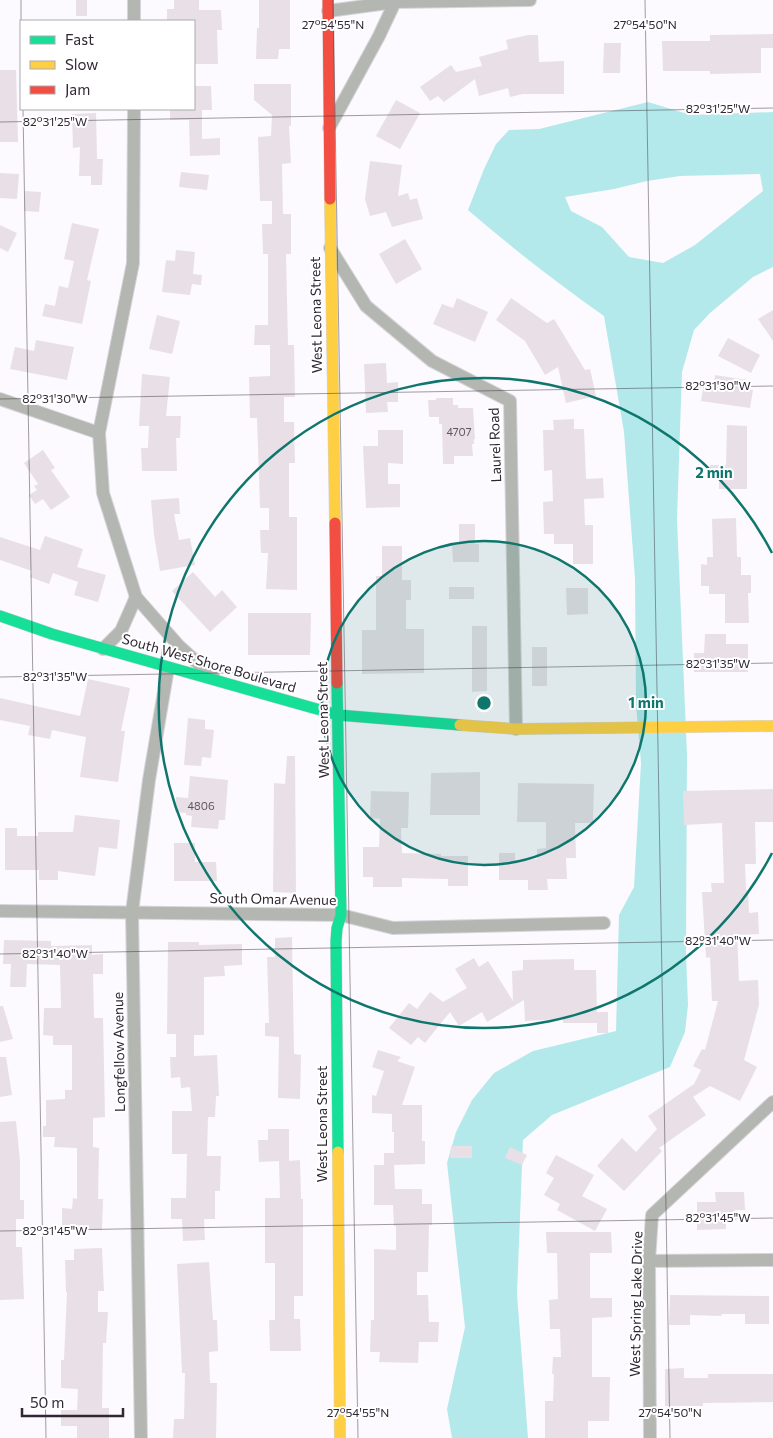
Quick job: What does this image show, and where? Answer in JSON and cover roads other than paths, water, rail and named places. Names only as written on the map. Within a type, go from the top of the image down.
[{"type":"street","points":[[134,0],[134,20]]},
{"type":"street","points":[[328,6],[395,2],[530,0]]},
{"type":"street","points":[[328,130],[379,36],[395,2]]},
{"type":"street","name":"West Leona Street","points":[[328,6],[328,130],[341,915],[337,928],[336,942],[340,1438]]},
{"type":"street","points":[[134,110],[133,263],[99,433],[103,494],[136,597],[179,646],[218,682]]},
{"type":"street","name":"Laurel Road","points":[[330,248],[366,306],[432,361],[510,401],[516,729]]},
{"type":"street","points":[[0,399],[99,433]]},
{"type":"street","points":[[103,649],[120,630],[136,597]]},
{"type":"street","name":"South West Shore Boulevard","points":[[0,616],[38,630],[338,715],[516,729],[773,726]]},
{"type":"street","name":"Longfellow Avenue","points":[[141,1438],[132,912],[149,780],[168,668]]},
{"type":"street","name":"South Omar Avenue","points":[[0,911],[341,915],[393,928],[604,923]]},
{"type":"street","name":"West Spring Lake Drive","points":[[650,1438],[649,1261],[652,1215],[773,1102]]},
{"type":"street","points":[[649,1261],[773,1260]]},
{"type":"water","points":[[648,102],[691,115],[773,112],[773,267],[753,277],[710,313],[694,330],[682,372],[677,519],[687,755],[686,954],[688,1005],[685,1032],[670,1067],[552,1115],[523,1140],[517,1294],[528,1438],[452,1438],[447,1409],[465,1327],[447,1163],[456,1132],[472,1100],[494,1073],[533,1051],[616,1031],[619,915],[634,887],[641,763],[636,705],[635,579],[624,432],[604,316],[535,265],[468,210],[496,144],[509,130],[539,129]],"holes":[[[760,174],[763,191],[695,245],[663,263],[629,257],[602,227],[571,211],[565,197],[680,176]]]}]
